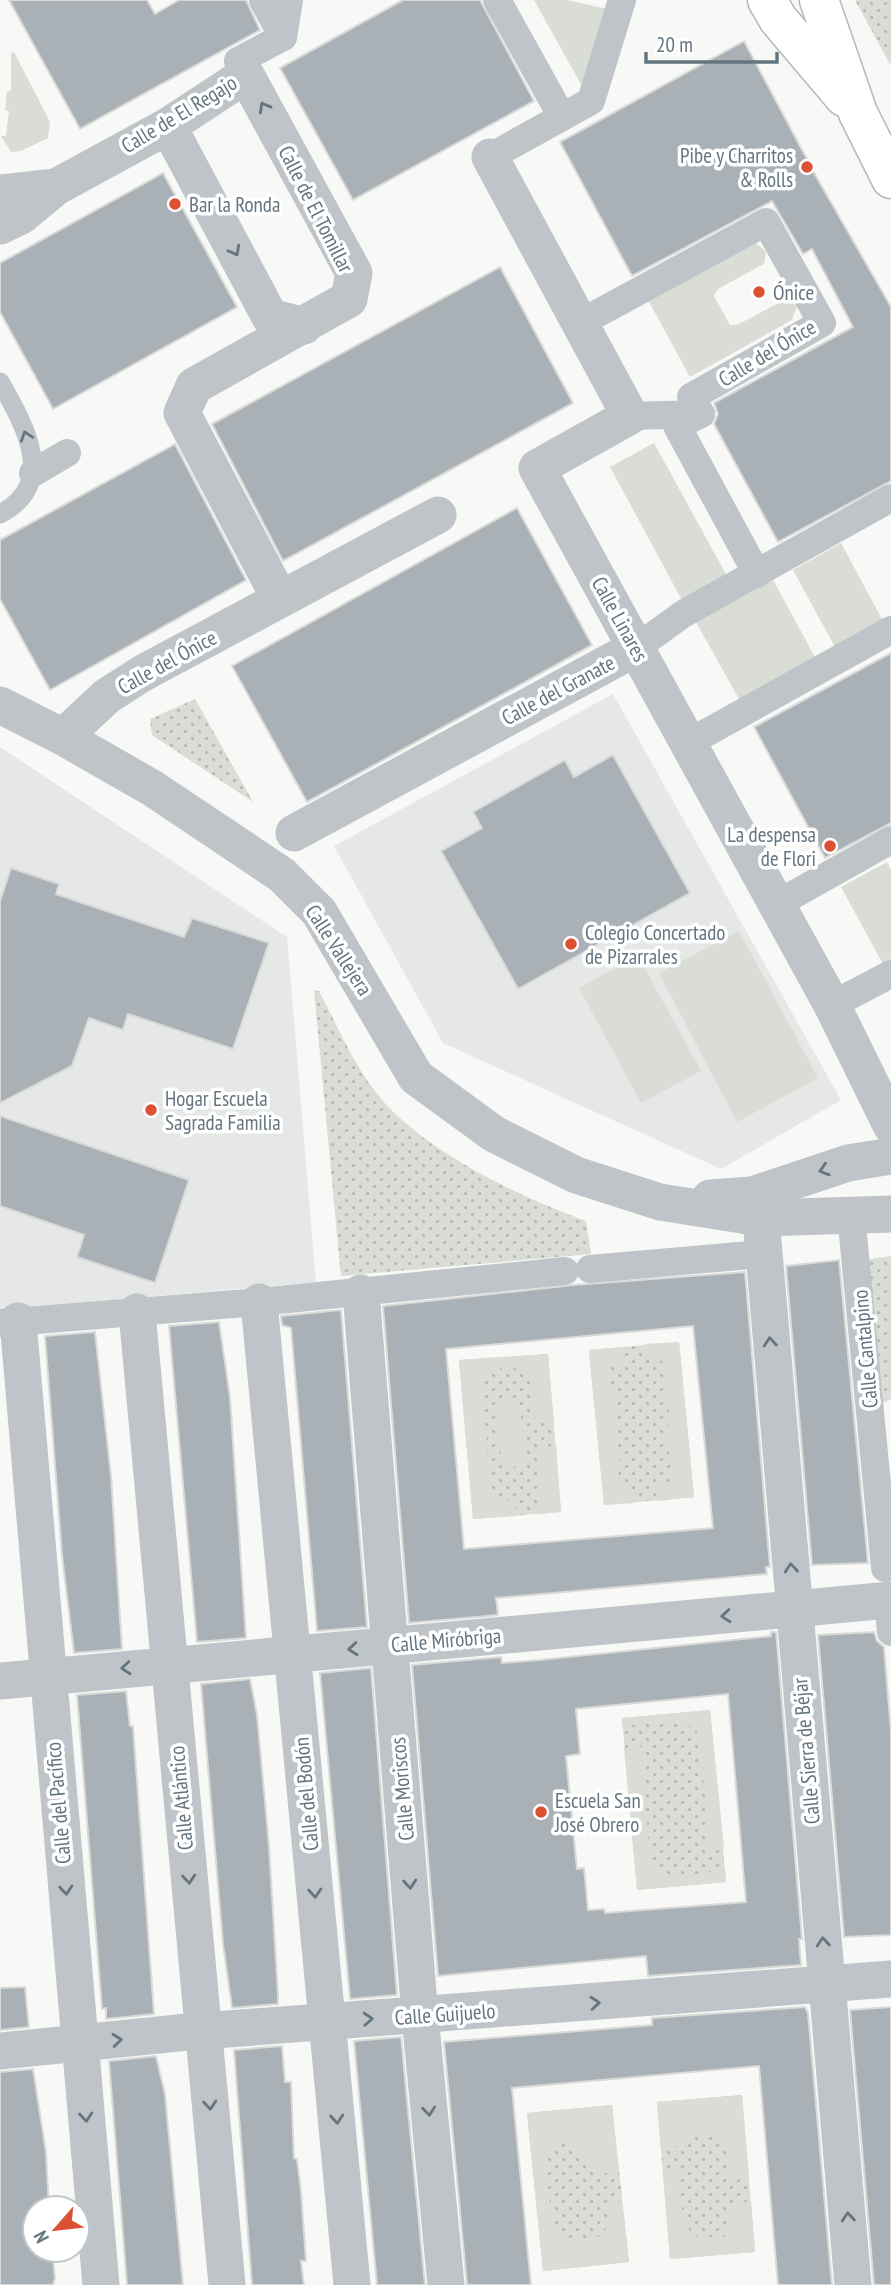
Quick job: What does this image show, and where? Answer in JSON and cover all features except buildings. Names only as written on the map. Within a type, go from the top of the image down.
[{"type":"main road","points":[[767,0],[778,19],[858,113]]},
{"type":"main road","points":[[819,0],[858,113],[891,179]]},
{"type":"street","points":[[263,0],[283,37]]},
{"type":"street","points":[[283,37],[289,0]]},
{"type":"street","points":[[497,0],[562,117]]},
{"type":"street","points":[[622,0],[591,101],[490,157],[630,416],[701,414]]},
{"type":"street","name":"Calle de El Regajo","points":[[0,226],[21,216],[56,187],[168,126],[246,75],[238,61],[283,37]]},
{"type":"street","name":"Calle de El Tomillar","points":[[246,75],[354,273],[349,299],[287,321],[247,358],[194,386],[182,413],[280,599]]},
{"type":"street","points":[[168,126],[287,321]]},
{"type":"street","name":"Calle de El Regajo","points":[[0,193],[56,187]]},
{"type":"street","name":"Calle del Ónice","points":[[580,323],[766,222],[822,323],[691,397],[701,414]]},
{"type":"street","points":[[701,414],[677,426],[757,574]]},
{"type":"street","name":"Calle Linares","points":[[630,416],[537,468],[832,1005],[891,1125]]},
{"type":"street","points":[[33,473],[67,453]]},
{"type":"street","name":"Calle del Granate","points":[[294,833],[636,648],[683,614],[891,498]]},
{"type":"street","name":"Calle del Ónice","points":[[63,737],[116,690],[438,514]]},
{"type":"street","points":[[688,743],[891,630]]},
{"type":"street","name":"Calle Vallejera","points":[[0,705],[63,737],[152,788],[282,875],[319,912],[346,953],[401,1055],[416,1077],[494,1134],[546,1163],[621,1192],[660,1202],[761,1218],[891,1214]]},
{"type":"street","points":[[777,904],[891,840]]},
{"type":"street","points":[[832,1005],[891,974]]},
{"type":"street","name":"Calle Vallejera","points":[[660,1202],[752,1195],[848,1163],[891,1156]]},
{"type":"street","name":"Calle Cantalpino","points":[[851,1214],[889,1605]]},
{"type":"street","name":"Calle Sierra de Béjar","points":[[761,1218],[853,2285]]},
{"type":"street","points":[[9,1322],[361,1293],[762,1254]]},
{"type":"street","name":"Calle Moriscos","points":[[361,1293],[420,2016],[446,2285]]},
{"type":"street","name":"Calle del Bodón","points":[[260,1302],[352,2285]]},
{"type":"street","name":"Calle Atlántico","points":[[136,1312],[227,2285]]},
{"type":"street","name":"Calle del Pacífico","points":[[9,1322],[47,1676],[101,2285]]},
{"type":"street","name":"Calle Miróbriga","points":[[0,1681],[795,1610],[889,1605]]},
{"type":"street","name":"Calle Guijuelo","points":[[0,2051],[327,2021],[891,1979]]},
{"type":"lane","points":[[0,382],[24,429],[34,459],[33,473],[27,490],[0,514]]},
{"type":"shaded area","points":[[534,0],[567,0],[607,9],[583,88]]},
{"type":"shaded area","points":[[855,0],[891,0],[891,66]]},
{"type":"shaded area","points":[[14,52],[50,122],[48,138],[21,151],[11,152],[1,136],[6,136],[9,111],[5,110],[7,91],[11,91],[11,53]]},
{"type":"shaded area","points":[[756,243],[766,252],[764,264],[718,289],[714,296],[730,325],[737,325],[788,298],[797,306],[792,320],[690,377],[648,300]]},
{"type":"shaded area","points":[[654,443],[728,578],[683,602],[610,467]]},
{"type":"shaded area","points":[[841,543],[883,621],[835,647],[793,570]]},
{"type":"shaded area","points":[[773,580],[815,657],[739,699],[696,622]]},
{"type":"shaded area","name":"Colegio Concertado de Pizarrales","points":[[613,694],[841,1100],[721,1169],[443,1043],[334,846]]},
{"type":"shaded area","points":[[195,699],[253,802],[152,735],[150,719]]},
{"type":"shaded area","name":"Hogar Escuela Sagrada Familia","points":[[0,747],[287,937],[316,1282],[0,1310]]},
{"type":"shaded area","points":[[887,862],[891,870],[891,959],[883,964],[841,887]]},
{"type":"shaded area","points":[[739,931],[818,1078],[737,1122],[659,973]]},
{"type":"shaded area","points":[[638,956],[701,1071],[641,1103],[579,988]]},
{"type":"shaded area","points":[[314,990],[319,991],[366,1079],[393,1112],[442,1151],[471,1168],[530,1198],[586,1221],[591,1254],[341,1276]]},
{"type":"shaded area","points":[[891,1256],[891,1399],[875,1407],[864,1260]]},
{"type":"shaded area","points":[[679,1342],[694,1497],[604,1505],[589,1350]]},
{"type":"shaded area","points":[[679,1342],[694,1497],[658,1501],[656,1486],[667,1484],[673,1477],[666,1433],[670,1415],[662,1386],[664,1364],[661,1359],[646,1357],[645,1344]]},
{"type":"shaded area","points":[[622,1347],[623,1361],[610,1367],[607,1379],[617,1402],[613,1431],[621,1453],[617,1483],[624,1490],[633,1489],[635,1503],[604,1505],[589,1350]]},
{"type":"shaded area","points":[[548,1354],[561,1512],[473,1519],[459,1360]]},
{"type":"shaded area","points":[[548,1354],[554,1422],[535,1423],[531,1380],[526,1371],[504,1368],[482,1374],[490,1487],[493,1496],[499,1501],[514,1501],[516,1516],[473,1519],[459,1360]]},
{"type":"shaded area","points":[[519,1399],[527,1466],[502,1468],[495,1402]]},
{"type":"shaded area","points":[[556,1446],[561,1512],[539,1514],[536,1447]]},
{"type":"shaded area","points":[[710,1710],[726,1882],[637,1890],[622,1718]]},
{"type":"shaded area","points":[[710,1710],[724,1847],[710,1849],[700,1744],[696,1730],[680,1721],[622,1726],[622,1718]]},
{"type":"shaded area","points":[[641,1746],[649,1853],[655,1864],[663,1871],[681,1876],[725,1869],[726,1882],[637,1890],[624,1748]]},
{"type":"shaded area","points":[[742,2095],[755,2252],[670,2259],[657,2102]]},
{"type":"shaded area","points":[[742,2095],[749,2179],[729,2180],[726,2148],[714,2135],[694,2135],[679,2146],[661,2148],[657,2102]]},
{"type":"shaded area","points":[[612,2105],[629,2262],[543,2271],[527,2113]]},
{"type":"shaded area","points":[[612,2105],[619,2172],[601,2174],[573,2146],[562,2143],[548,2158],[546,2181],[552,2213],[561,2238],[582,2240],[598,2237],[604,2233],[607,2226],[608,2204],[622,2200],[629,2262],[543,2271],[527,2113]]},
{"type":"shaded area","points":[[663,2172],[679,2173],[683,2219],[693,2236],[722,2238],[729,2234],[730,2204],[751,2201],[755,2252],[670,2259]]},
{"type":"place","name":"Pibe y Charritos & Rolls","points":[[807,167]]},
{"type":"place","name":"Bar la Ronda","points":[[175,204]]},
{"type":"place","name":"Ónice","points":[[759,292]]},
{"type":"place","name":"La despensa de Flori","points":[[830,846]]},
{"type":"place","name":"Colegio Concertado de Pizarrales","points":[[571,944]]},
{"type":"place","name":"Hogar Escuela Sagrada Familia","points":[[151,1110]]},
{"type":"place","name":"Escuela San José Obrero","points":[[541,1812]]}]
